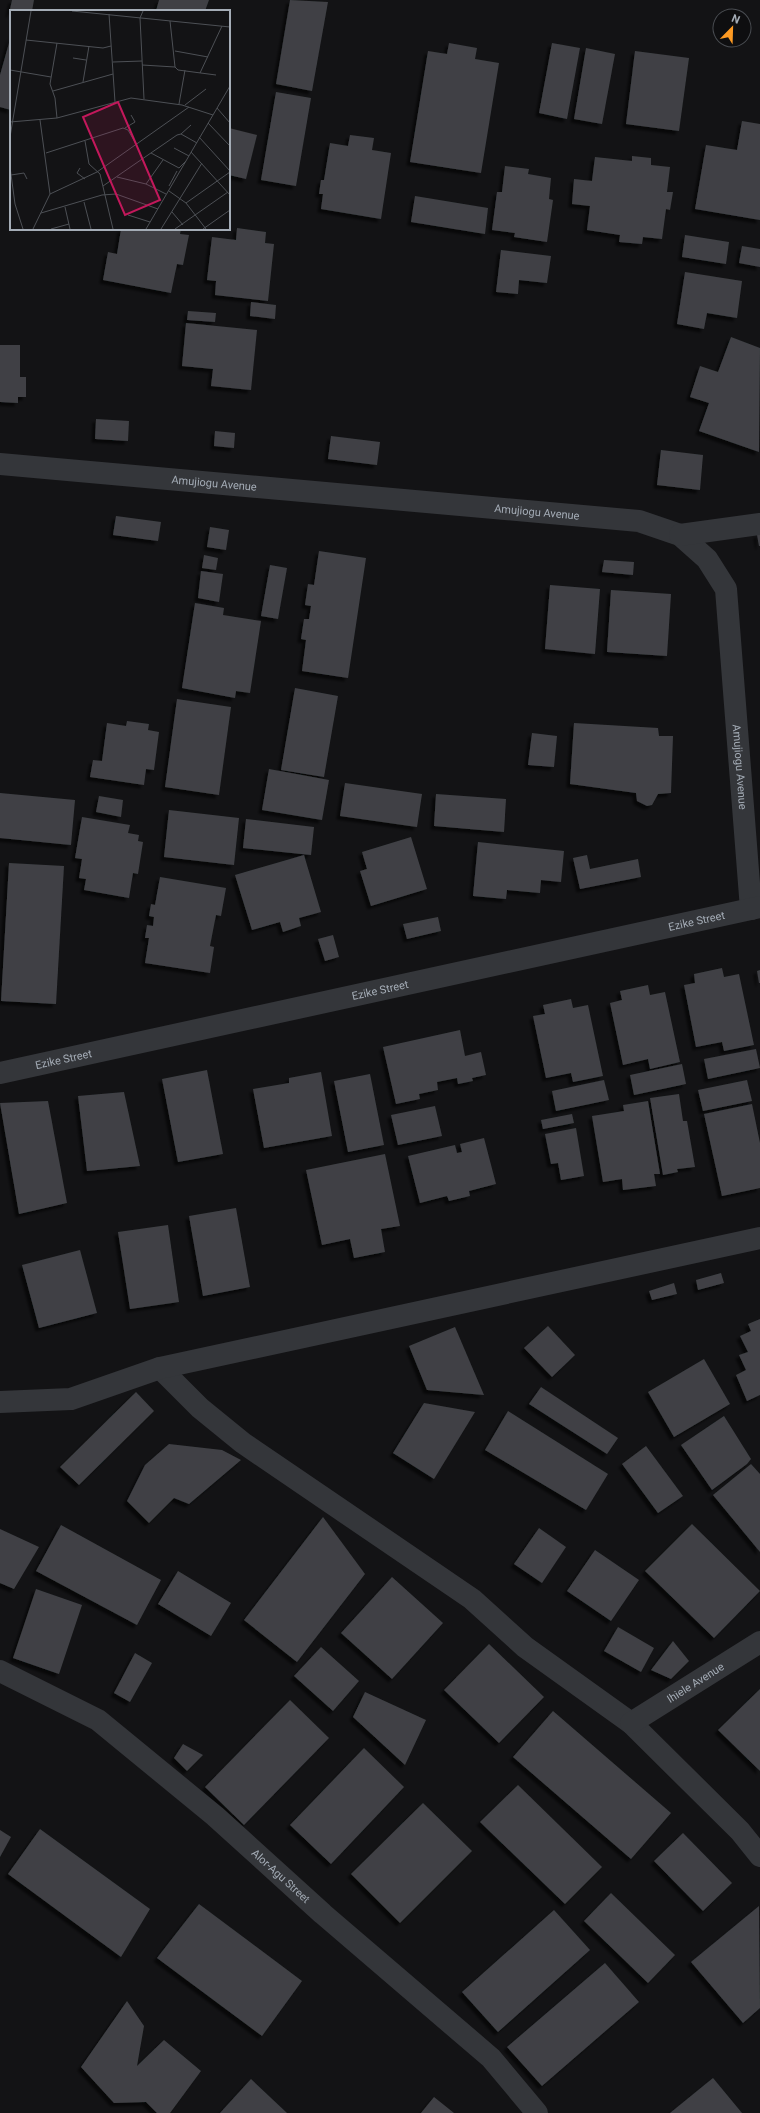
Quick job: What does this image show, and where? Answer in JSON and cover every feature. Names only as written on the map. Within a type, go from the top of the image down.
[{"type":"street","name":"Amujiogu Avenue","points":[[0,464],[638,521],[680,535],[707,559],[726,589],[756,908]]},
{"type":"street","points":[[680,535],[760,524]]},
{"type":"street","name":"Ezike Street","points":[[0,1073],[756,908]]},
{"type":"street","points":[[0,1402],[71,1399],[160,1368],[760,1238]]},
{"type":"street","points":[[160,1368],[200,1408],[243,1443],[472,1599],[525,1647],[631,1723],[740,1831],[760,1856]]},
{"type":"street","name":"Ihiele Avenue","points":[[631,1723],[760,1642]]},
{"type":"street","name":"Alor-Agu Street","points":[[0,1671],[98,1720],[215,1816],[328,1919],[491,2058],[537,2113]]},
{"type":"building","points":[[12,0],[34,0],[32,10],[10,10],[9,14]]},
{"type":"building","points":[[159,0],[209,0],[205,10],[156,10]]},
{"type":"building","points":[[290,0],[328,2],[312,91],[276,84]]},
{"type":"building","points":[[10,40],[10,110],[0,107],[0,75]]},
{"type":"building","points":[[449,43],[477,48],[475,59],[499,63],[481,173],[410,162],[428,51],[447,54]]},
{"type":"building","points":[[552,43],[580,48],[567,119],[539,113]]},
{"type":"building","points":[[586,48],[615,54],[602,124],[574,119]]},
{"type":"building","points":[[635,51],[689,58],[679,131],[626,124]]},
{"type":"building","points":[[276,92],[311,98],[296,186],[261,180]]},
{"type":"building","points":[[742,121],[760,124],[760,220],[695,209],[706,145],[737,150]]},
{"type":"building","points":[[230,128],[257,135],[246,179],[230,175]]},
{"type":"building","points":[[350,135],[374,138],[372,150],[391,153],[381,219],[321,209],[323,194],[319,194],[321,180],[324,180],[330,143],[348,146]]},
{"type":"building","points":[[632,156],[651,158],[651,165],[670,167],[667,192],[673,192],[670,210],[666,209],[662,239],[643,237],[642,244],[619,242],[620,235],[587,230],[590,206],[572,204],[574,179],[592,181],[595,157],[632,161]]},
{"type":"building","points":[[505,166],[529,169],[528,174],[551,178],[549,199],[553,200],[547,242],[514,237],[515,233],[492,230],[497,192],[502,192]]},
{"type":"building","points":[[415,196],[488,208],[485,234],[411,222]]},
{"type":"building","points":[[237,228],[266,232],[265,243],[274,244],[268,301],[215,295],[216,281],[207,280],[212,237],[236,240]]},
{"type":"building","points":[[121,230],[181,230],[180,234],[189,235],[183,265],[177,264],[171,293],[103,280],[108,252],[117,254]]},
{"type":"building","points":[[685,235],[729,242],[726,264],[682,257]]},
{"type":"building","points":[[742,246],[760,249],[760,267],[739,263]]},
{"type":"building","points":[[501,250],[551,256],[547,283],[519,280],[518,294],[496,292]]},
{"type":"building","points":[[685,272],[742,281],[737,318],[707,313],[704,329],[677,324]]},
{"type":"building","points":[[251,302],[276,305],[275,319],[250,316]]},
{"type":"building","points":[[188,311],[216,313],[215,322],[187,320]]},
{"type":"building","points":[[186,323],[257,330],[251,390],[211,386],[213,369],[182,366]]},
{"type":"building","points":[[731,337],[760,348],[759,452],[699,431],[709,403],[690,397],[700,366],[718,372]]},
{"type":"building","points":[[0,345],[20,345],[20,377],[26,377],[26,397],[18,397],[18,403],[0,402]]},
{"type":"building","points":[[96,419],[129,421],[128,441],[95,439]]},
{"type":"building","points":[[215,431],[235,433],[234,448],[214,446]]},
{"type":"building","points":[[331,436],[380,442],[377,465],[328,459]]},
{"type":"building","points":[[661,450],[703,455],[700,490],[657,485]]},
{"type":"building","points":[[116,516],[161,522],[158,541],[113,535]]},
{"type":"building","points":[[210,527],[229,530],[226,550],[207,547]]},
{"type":"building","points":[[760,534],[760,546],[759,546],[757,535]]},
{"type":"building","points":[[319,551],[366,558],[348,678],[302,671],[306,640],[301,639],[304,619],[309,619],[311,606],[305,605],[308,584],[314,585]]},
{"type":"building","points":[[204,555],[218,558],[216,570],[202,568]]},
{"type":"building","points":[[604,560],[634,562],[633,575],[602,572]]},
{"type":"building","points":[[270,565],[287,568],[278,619],[261,616]]},
{"type":"building","points":[[201,571],[223,574],[219,602],[198,598]]},
{"type":"building","points":[[550,585],[600,589],[595,654],[545,649]]},
{"type":"building","points":[[611,590],[671,594],[667,656],[607,652]]},
{"type":"building","points":[[195,603],[224,608],[223,615],[261,621],[250,693],[236,691],[235,698],[182,688]]},
{"type":"building","points":[[295,688],[338,696],[324,777],[281,770]]},
{"type":"building","points":[[177,699],[231,707],[219,795],[165,787]]},
{"type":"building","points":[[127,721],[149,724],[148,730],[159,732],[154,770],[146,769],[144,785],[90,777],[93,760],[102,761],[107,723],[126,726]]},
{"type":"building","points":[[574,723],[658,728],[659,736],[673,736],[671,793],[658,794],[652,805],[647,806],[637,801],[636,793],[570,784]]},
{"type":"building","points":[[532,733],[557,736],[554,767],[528,765]]},
{"type":"building","points":[[269,769],[329,780],[322,820],[262,810]]},
{"type":"building","points":[[345,783],[422,794],[417,827],[340,816]]},
{"type":"building","points":[[0,793],[75,800],[71,845],[0,838]]},
{"type":"building","points":[[436,794],[506,799],[504,832],[434,826]]},
{"type":"building","points":[[99,796],[123,800],[121,817],[96,812]]},
{"type":"building","points":[[169,810],[239,818],[234,865],[164,857]]},
{"type":"building","points":[[82,817],[130,825],[128,833],[139,835],[138,841],[143,842],[138,874],[133,873],[129,898],[84,890],[86,879],[79,878],[82,859],[75,858]]},
{"type":"building","points":[[246,819],[314,827],[311,855],[243,848]]},
{"type":"building","points":[[411,837],[427,889],[371,906],[360,871],[367,869],[362,852]]},
{"type":"building","points":[[478,842],[564,851],[561,882],[541,880],[540,893],[507,890],[506,899],[473,896]]},
{"type":"building","points":[[304,855],[321,912],[299,918],[301,926],[283,932],[280,922],[252,930],[235,875]]},
{"type":"building","points":[[587,855],[590,869],[638,859],[641,877],[580,889],[573,858]]},
{"type":"building","points":[[9,863],[64,866],[56,1004],[1,1001]]},
{"type":"building","points":[[160,877],[226,888],[221,916],[216,915],[210,946],[214,947],[210,973],[145,963],[149,938],[145,938],[147,925],[153,926],[154,917],[149,916],[151,904],[155,905]]},
{"type":"building","points":[[438,917],[441,931],[407,939],[403,924]]},
{"type":"building","points":[[333,935],[339,957],[325,961],[318,939]]},
{"type":"building","points":[[722,968],[724,977],[739,974],[754,1045],[724,1051],[722,1042],[696,1047],[684,985],[695,983],[694,974]]},
{"type":"building","points":[[760,970],[760,983],[759,983],[757,971]]},
{"type":"building","points":[[648,985],[650,995],[665,992],[680,1062],[650,1069],[648,1059],[623,1065],[610,1003],[622,1000],[620,991]]},
{"type":"building","points":[[571,999],[573,1008],[588,1005],[603,1076],[573,1082],[571,1073],[546,1078],[533,1016],[545,1014],[543,1005]]},
{"type":"building","points":[[460,1030],[465,1056],[481,1052],[486,1075],[472,1078],[473,1081],[458,1084],[457,1078],[437,1082],[438,1090],[419,1094],[420,1099],[396,1104],[383,1047]]},
{"type":"building","points":[[756,1049],[760,1068],[708,1079],[704,1059]]},
{"type":"building","points":[[682,1064],[686,1084],[634,1095],[630,1075]]},
{"type":"building","points":[[207,1070],[223,1154],[178,1162],[162,1079]]},
{"type":"building","points":[[321,1072],[332,1136],[264,1148],[253,1089],[289,1083],[289,1078]]},
{"type":"building","points":[[370,1074],[384,1145],[348,1152],[334,1081]]},
{"type":"building","points":[[604,1080],[609,1100],[556,1111],[552,1091]]},
{"type":"building","points":[[747,1080],[752,1101],[703,1111],[698,1090]]},
{"type":"building","points":[[124,1092],[140,1166],[87,1171],[78,1096]]},
{"type":"building","points":[[679,1094],[683,1121],[687,1121],[695,1167],[677,1169],[678,1172],[663,1175],[650,1098]]},
{"type":"building","points":[[48,1101],[67,1203],[19,1214],[0,1103]]},
{"type":"building","points":[[648,1101],[660,1174],[654,1174],[656,1186],[623,1190],[622,1179],[603,1182],[592,1116],[624,1111],[623,1105]]},
{"type":"building","points":[[752,1104],[760,1143],[760,1188],[722,1196],[704,1114]]},
{"type":"building","points":[[435,1106],[442,1136],[398,1145],[391,1115]]},
{"type":"building","points":[[572,1114],[574,1123],[543,1129],[541,1120]]},
{"type":"building","points":[[576,1128],[584,1176],[561,1180],[558,1163],[551,1164],[545,1134]]},
{"type":"building","points":[[484,1138],[496,1184],[469,1191],[470,1196],[449,1201],[447,1196],[420,1203],[408,1156],[455,1145],[457,1153],[462,1152],[460,1144]]},
{"type":"building","points":[[385,1154],[400,1226],[381,1229],[385,1252],[354,1258],[350,1239],[322,1245],[306,1170]]},
{"type":"building","points":[[236,1208],[250,1287],[203,1296],[189,1216]]},
{"type":"building","points":[[168,1225],[179,1302],[130,1309],[118,1232]]},
{"type":"building","points":[[80,1250],[97,1313],[39,1328],[22,1265]]},
{"type":"building","points":[[721,1273],[724,1283],[698,1290],[696,1280]]},
{"type":"building","points":[[674,1283],[677,1294],[652,1300],[649,1291]]},
{"type":"building","points":[[760,1319],[760,1395],[747,1401],[736,1375],[746,1370],[739,1355],[748,1352],[740,1336],[751,1331],[748,1324]]},
{"type":"building","points":[[548,1326],[575,1355],[552,1377],[524,1348]]},
{"type":"building","points":[[455,1327],[484,1395],[427,1390],[409,1346]]},
{"type":"building","points":[[704,1359],[730,1404],[674,1437],[648,1392]]},
{"type":"building","points":[[541,1387],[618,1438],[607,1454],[529,1404]]},
{"type":"building","points":[[136,1392],[154,1411],[79,1485],[60,1467]]},
{"type":"building","points":[[424,1403],[475,1412],[434,1479],[393,1453]]},
{"type":"building","points":[[508,1411],[608,1474],[586,1510],[485,1450]]},
{"type":"building","points":[[724,1416],[751,1459],[747,1464],[712,1490],[681,1445]]},
{"type":"building","points":[[169,1444],[222,1450],[241,1460],[189,1504],[174,1498],[149,1523],[127,1501],[145,1465]]},
{"type":"building","points":[[646,1446],[683,1496],[658,1513],[622,1464]]},
{"type":"building","points":[[751,1464],[760,1474],[760,1552],[713,1495]]},
{"type":"building","points":[[323,1517],[365,1574],[297,1662],[244,1620]]},
{"type":"building","points":[[692,1524],[760,1591],[714,1638],[645,1571]]},
{"type":"building","points":[[61,1525],[161,1580],[137,1625],[36,1571]]},
{"type":"building","points":[[539,1528],[566,1547],[542,1583],[514,1564]]},
{"type":"building","points":[[0,1529],[39,1547],[14,1589],[0,1583]]},
{"type":"building","points":[[595,1550],[639,1580],[611,1621],[567,1591]]},
{"type":"building","points":[[178,1571],[231,1603],[211,1636],[158,1604]]},
{"type":"building","points":[[392,1577],[443,1623],[392,1679],[341,1633]]},
{"type":"building","points":[[36,1589],[82,1605],[59,1674],[13,1658]]},
{"type":"building","points":[[618,1627],[654,1648],[641,1672],[604,1651]]},
{"type":"building","points":[[673,1641],[689,1661],[671,1679],[651,1670]]},
{"type":"building","points":[[489,1644],[544,1697],[499,1743],[444,1690]]},
{"type":"building","points":[[321,1647],[359,1681],[333,1711],[294,1676]]},
{"type":"building","points":[[135,1653],[152,1663],[130,1702],[114,1693]]},
{"type":"building","points":[[760,1689],[760,1771],[718,1730]]},
{"type":"building","points":[[365,1692],[426,1720],[405,1765],[353,1717]]},
{"type":"building","points":[[290,1700],[329,1738],[244,1825],[205,1787]]},
{"type":"building","points":[[553,1711],[671,1813],[631,1859],[513,1757]]},
{"type":"building","points":[[183,1744],[203,1755],[187,1771],[174,1758]]},
{"type":"building","points":[[364,1748],[404,1787],[331,1864],[290,1825]]},
{"type":"building","points":[[518,1785],[602,1867],[565,1904],[480,1822]]},
{"type":"building","points":[[423,1803],[472,1851],[400,1923],[351,1874]]},
{"type":"building","points":[[40,1829],[150,1909],[121,1957],[8,1874]]},
{"type":"building","points":[[0,1830],[11,1837],[0,1857]]},
{"type":"building","points":[[683,1833],[732,1883],[703,1911],[654,1861]]},
{"type":"building","points":[[611,1893],[675,1955],[648,1983],[584,1921]]},
{"type":"building","points":[[199,1904],[302,1981],[262,2036],[157,1958]]},
{"type":"building","points":[[759,1906],[760,2008],[743,2023],[691,1962]]},
{"type":"building","points":[[554,1910],[590,1950],[498,2032],[462,1992]]},
{"type":"building","points":[[605,1963],[639,2002],[542,2086],[507,2047]]},
{"type":"building","points":[[127,2001],[144,2026],[137,2066],[164,2040],[201,2071],[170,2113],[157,2113],[146,2102],[114,2103],[81,2067]]},
{"type":"building","points":[[713,2078],[742,2113],[670,2113]]},
{"type":"building","points":[[251,2079],[287,2113],[220,2113]]},
{"type":"building","points":[[434,2097],[454,2113],[421,2113]]}]
